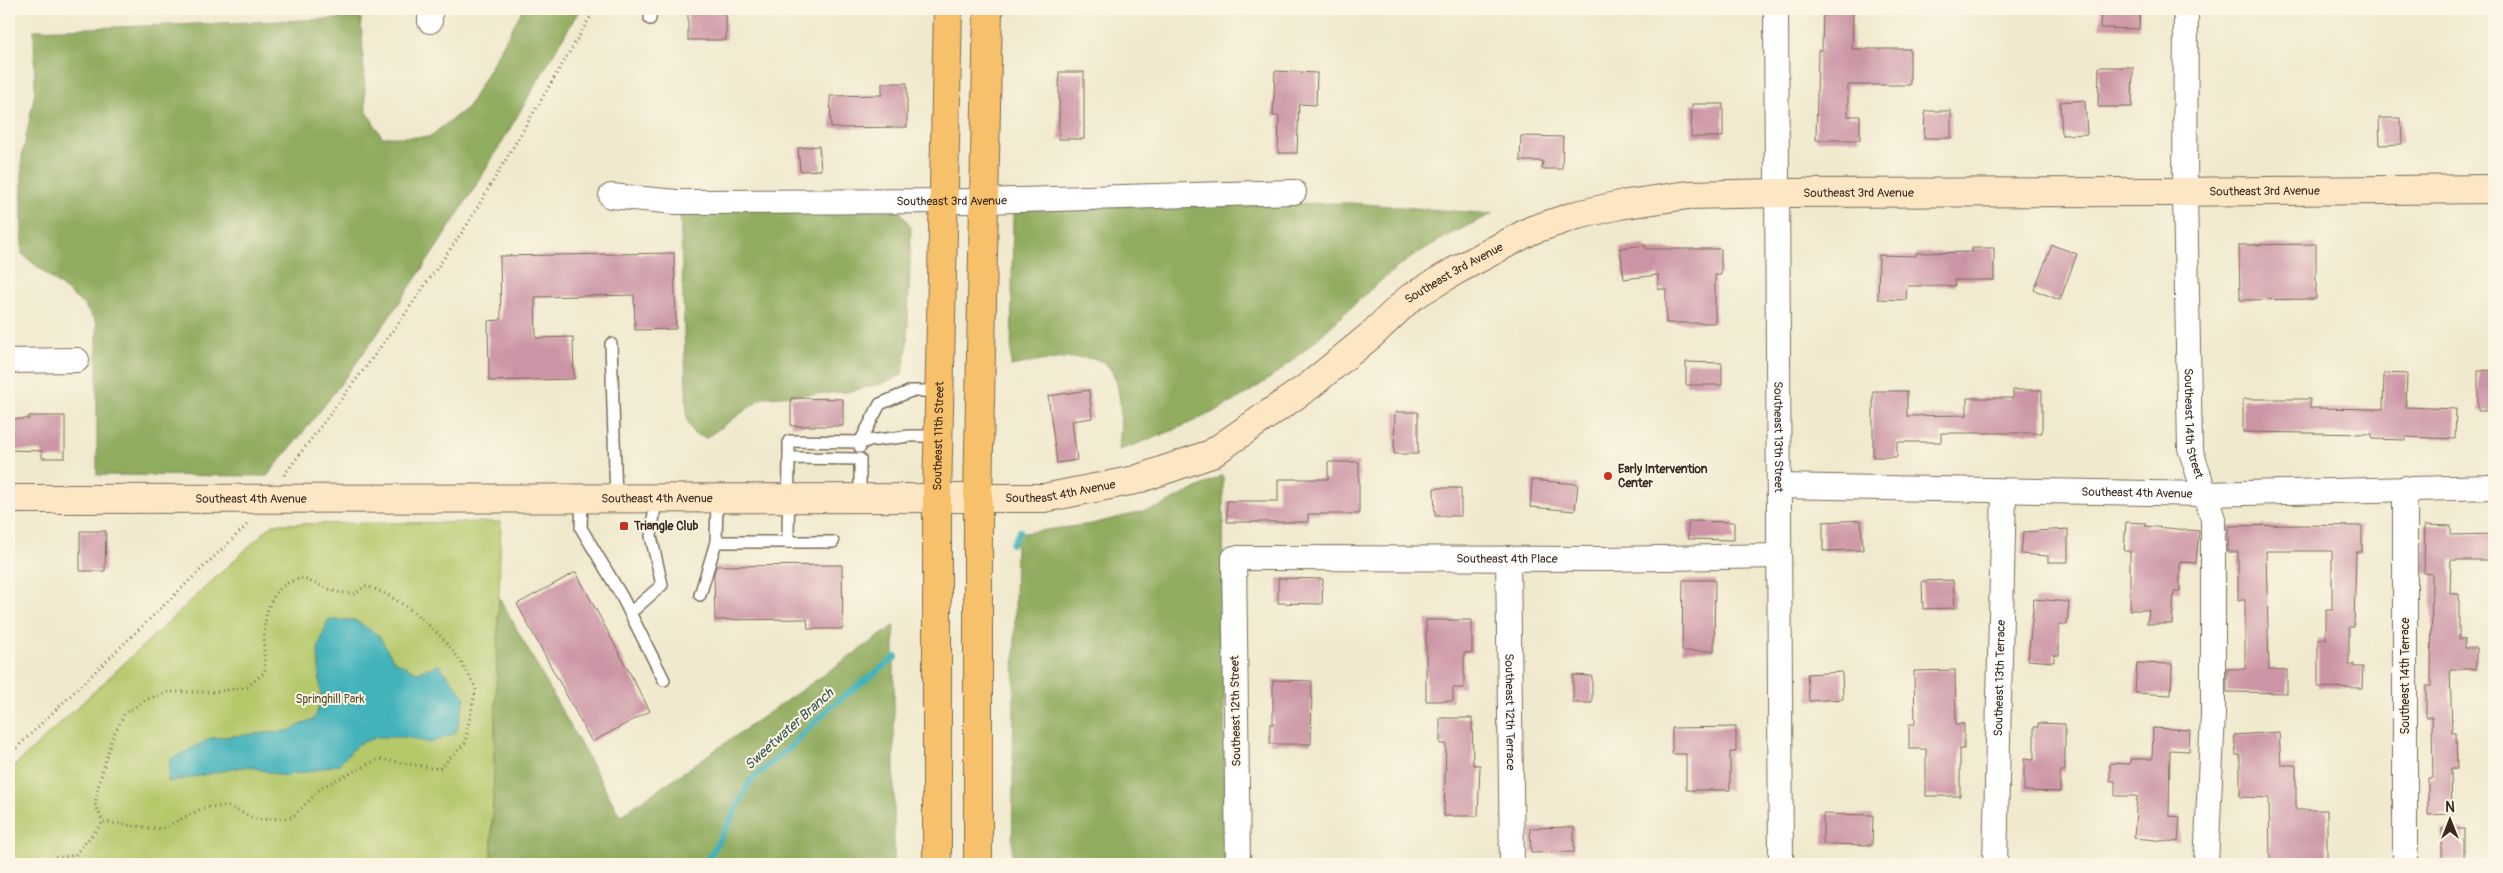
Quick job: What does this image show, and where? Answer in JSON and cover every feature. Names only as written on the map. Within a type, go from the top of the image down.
[{"type":"highway","name":"Southeast 11th Street","points":[[937,864],[937,498],[948,9]]},
{"type":"highway","points":[[978,864],[978,498],[988,9]]},
{"type":"street","name":"Southeast 13th Street","points":[[1776,9],[1781,864]]},
{"type":"street","name":"Southeast 14th Street","points":[[2186,9],[2185,192],[2190,448],[2213,519],[2213,714],[2206,864]]},
{"type":"street","name":"Southeast 3rd Avenue","points":[[1284,405],[1370,336],[1410,298],[1455,271],[1532,230],[1577,215],[1620,205],[1688,195],[1778,193],[2185,192],[2494,188]]},
{"type":"street","name":"Southeast 3rd Avenue","points":[[611,196],[676,202],[984,201],[1294,192]]},
{"type":"street","points":[[9,361],[77,360]]},
{"type":"street","name":"Southeast 4th Avenue","points":[[9,499],[1044,498],[1135,480],[1210,454],[1284,405]]},
{"type":"street","name":"Southeast 4th Avenue","points":[[1779,486],[2004,492],[2206,494],[2494,487]]},
{"type":"street","name":"Southeast 14th Terrace","points":[[2405,488],[2405,864]]},
{"type":"street","name":"Southeast 13th Terrace","points":[[1996,864],[2004,492]]},
{"type":"street","name":"Southeast 4th Place","points":[[1234,558],[1779,556]]},
{"type":"street","name":"Southeast 12th Street","points":[[1234,558],[1238,864]]},
{"type":"street","name":"Southeast 12th Terrace","points":[[1508,558],[1512,864]]},
{"type":"lane","points":[[611,344],[616,499]]},
{"type":"lane","points":[[860,498],[860,442],[880,404],[911,390],[940,391]]},
{"type":"lane","points":[[788,542],[789,441],[860,442],[910,436],[939,436]]},
{"type":"lane","points":[[788,458],[860,459]]},
{"type":"lane","points":[[582,499],[581,528],[630,613],[664,680]]},
{"type":"lane","points":[[630,613],[662,585],[651,536],[656,499]]},
{"type":"lane","points":[[700,595],[716,542],[717,499]]},
{"type":"lane","points":[[716,542],[833,542]]},
{"type":"path","points":[[9,755],[248,524],[263,500],[401,320],[467,224],[595,9]]},
{"type":"path","points":[[301,578],[337,592],[355,594],[365,586],[377,589],[424,621],[458,657],[476,688],[465,744],[438,769],[380,759],[322,787],[294,817],[258,820],[228,806],[204,808],[161,829],[103,822],[95,804],[98,787],[111,741],[124,714],[147,699],[169,692],[213,692],[247,687],[265,672],[264,636],[270,602],[283,585],[301,578]]},
{"type":"path","points":[[12,864],[75,855],[103,822]]},
{"type":"green space","points":[[523,9],[580,9],[474,189],[414,282],[343,381],[267,476],[97,475],[97,323],[84,305],[22,254],[22,157],[35,92],[34,30],[361,18],[366,110],[382,137],[429,137],[468,107]]},
{"type":"green space","points":[[1351,203],[1492,214],[1436,242],[1409,259],[1370,290],[1302,353],[1255,388],[1199,419],[1119,450],[1121,416],[1118,390],[1115,378],[1103,362],[1095,359],[1072,358],[1045,360],[1011,366],[1013,214],[1024,207]]},
{"type":"green space","points":[[680,206],[900,211],[911,228],[907,348],[902,375],[884,383],[847,392],[764,397],[706,438],[694,434],[687,420]]},
{"type":"green space","points":[[1223,475],[1225,864],[1012,864],[1016,534],[1092,524],[1157,508]]},
{"type":"green space","name":"Springhill Park","points":[[501,522],[491,864],[9,864],[9,771],[273,524]]},
{"type":"green space","points":[[499,597],[620,816],[894,626],[894,864],[491,864]]},
{"type":"water","points":[[328,620],[355,620],[379,636],[394,661],[417,672],[439,665],[465,697],[456,733],[430,743],[406,737],[377,737],[358,744],[339,764],[283,776],[247,766],[168,782],[170,760],[211,738],[288,731],[315,718],[321,699],[318,649]]},
{"type":"building","points":[[688,9],[726,9],[726,40],[688,40]]},
{"type":"building","points":[[1823,9],[1853,9],[1852,49],[1910,49],[1910,85],[1848,85],[1848,116],[1860,116],[1860,140],[1816,140],[1818,50],[1822,50]]},
{"type":"building","points":[[2101,9],[2140,9],[2139,29],[2100,28]]},
{"type":"building","points":[[2099,67],[2133,67],[2132,107],[2098,107]]},
{"type":"building","points":[[1275,71],[1317,73],[1316,105],[1299,104],[1297,153],[1278,153],[1279,116],[1273,116]]},
{"type":"building","points":[[1059,72],[1084,72],[1084,139],[1059,139]]},
{"type":"building","points":[[882,83],[907,83],[907,127],[831,128],[830,96],[882,95]]},
{"type":"building","points":[[2085,100],[2087,134],[2062,135],[2060,102]]},
{"type":"building","points":[[1692,104],[1723,104],[1723,137],[1691,137]]},
{"type":"building","points":[[1925,111],[1951,111],[1951,138],[1924,138]]},
{"type":"building","points":[[2379,118],[2401,118],[2402,144],[2380,145]]},
{"type":"building","points":[[1521,136],[1563,137],[1562,169],[1542,169],[1543,161],[1520,161]]},
{"type":"building","points":[[819,146],[821,170],[800,171],[798,148]]},
{"type":"building","points":[[2316,244],[2316,299],[2240,300],[2239,245]]},
{"type":"building","points":[[1645,245],[1646,249],[1721,249],[1721,275],[1715,275],[1715,323],[1666,323],[1666,289],[1658,289],[1658,275],[1624,279],[1620,248]]},
{"type":"building","points":[[2052,245],[2077,254],[2060,300],[2034,290]]},
{"type":"building","points":[[1972,248],[1994,248],[1994,280],[1954,280],[1955,286],[1907,286],[1906,300],[1878,299],[1879,255],[1916,256],[1916,253],[1972,252]]},
{"type":"building","points":[[674,253],[676,329],[635,330],[634,295],[535,297],[536,338],[573,337],[574,379],[489,381],[488,321],[501,320],[500,256]]},
{"type":"building","points":[[1686,362],[1722,363],[1722,385],[1686,385]]},
{"type":"building","points":[[2494,370],[2494,411],[2478,411],[2478,371]]},
{"type":"building","points":[[2384,373],[2407,374],[2406,407],[2456,409],[2455,439],[2405,437],[2405,440],[2372,439],[2372,434],[2243,432],[2243,399],[2310,399],[2310,408],[2383,409]]},
{"type":"building","points":[[1089,390],[1092,418],[1072,421],[1077,460],[1057,463],[1048,396]]},
{"type":"building","points":[[2013,390],[2042,390],[2042,433],[1941,433],[1941,442],[1897,442],[1897,457],[1873,457],[1873,391],[1907,391],[1907,416],[1967,415],[1967,398],[2013,398]]},
{"type":"building","points":[[791,398],[843,399],[843,426],[791,426]]},
{"type":"building","points":[[1395,412],[1418,412],[1418,454],[1394,454]]},
{"type":"building","points":[[29,416],[65,416],[65,458],[42,458],[42,451],[9,450],[9,419],[29,419]]},
{"type":"building","points":[[1328,462],[1359,462],[1359,514],[1308,514],[1308,522],[1227,522],[1227,501],[1278,501],[1278,479],[1328,479]]},
{"type":"building","points":[[1532,480],[1578,484],[1575,511],[1530,507]]},
{"type":"building","points":[[1434,488],[1461,488],[1461,516],[1435,516]]},
{"type":"building","points":[[1861,520],[1863,550],[1823,551],[1823,522]]},
{"type":"building","points":[[1688,521],[1734,522],[1734,540],[1688,539]]},
{"type":"building","points":[[2126,522],[2146,523],[2145,526],[2199,531],[2196,563],[2180,562],[2180,591],[2174,591],[2172,624],[2147,624],[2149,610],[2130,610],[2130,551],[2124,551]]},
{"type":"building","points":[[2425,525],[2451,526],[2451,535],[2494,534],[2494,560],[2451,560],[2450,594],[2459,594],[2459,639],[2465,639],[2465,648],[2476,648],[2476,669],[2450,669],[2452,733],[2456,733],[2457,769],[2451,769],[2452,814],[2428,815],[2428,778],[2433,778],[2432,717],[2426,717],[2426,686],[2431,686],[2432,574],[2424,573]]},
{"type":"building","points":[[2228,526],[2362,526],[2362,552],[2356,552],[2354,627],[2349,627],[2349,664],[2354,664],[2354,667],[2363,667],[2362,688],[2318,687],[2318,639],[2326,639],[2326,610],[2332,610],[2332,551],[2266,551],[2269,669],[2287,670],[2287,693],[2227,692],[2227,669],[2245,669],[2245,600],[2238,600],[2238,552],[2228,552]]},
{"type":"building","points":[[2068,529],[2068,562],[2048,562],[2048,556],[2021,554],[2023,532]]},
{"type":"building","points":[[80,531],[106,531],[105,571],[80,571]]},
{"type":"building","points":[[842,565],[843,629],[808,629],[807,619],[715,620],[714,574],[716,566]]},
{"type":"building","points":[[576,572],[650,711],[592,742],[517,604]]},
{"type":"building","points":[[1278,578],[1323,579],[1322,604],[1278,603]]},
{"type":"building","points":[[1683,580],[1715,580],[1714,651],[1682,651]]},
{"type":"building","points":[[1953,580],[1955,608],[1923,609],[1922,581]]},
{"type":"building","points":[[2034,599],[2069,602],[2067,625],[2059,624],[2059,655],[2054,655],[2054,662],[2028,660]]},
{"type":"building","points":[[1426,620],[1472,620],[1472,653],[1464,653],[1464,688],[1453,688],[1453,701],[1426,701]]},
{"type":"building","points":[[2137,663],[2172,664],[2171,695],[2135,693]]},
{"type":"building","points":[[1955,670],[1956,724],[1964,724],[1964,749],[1960,749],[1960,796],[1926,796],[1926,749],[1909,749],[1909,724],[1915,724],[1914,671]]},
{"type":"building","points":[[1842,672],[1843,699],[1809,701],[1807,674]]},
{"type":"building","points":[[1573,675],[1592,676],[1592,703],[1573,703]]},
{"type":"building","points":[[1273,680],[1312,681],[1311,744],[1270,744],[1270,724],[1273,724]]},
{"type":"building","points":[[1440,718],[1472,718],[1473,765],[1480,765],[1478,816],[1444,816],[1446,744],[1440,744]]},
{"type":"building","points":[[2038,723],[2065,724],[2065,771],[2060,771],[2060,792],[2024,791],[2024,759],[2034,760],[2034,727],[2038,727]]},
{"type":"building","points":[[1736,727],[1736,752],[1730,752],[1730,790],[1686,790],[1686,754],[1672,754],[1672,728]]},
{"type":"building","points":[[2153,728],[2190,730],[2189,751],[2170,750],[2169,816],[2180,817],[2178,842],[2134,838],[2137,796],[2115,796],[2115,781],[2110,781],[2110,763],[2130,764],[2130,759],[2152,759]]},
{"type":"building","points":[[2279,732],[2281,765],[2296,765],[2296,810],[2327,810],[2327,864],[2270,864],[2269,798],[2240,797],[2240,755],[2236,755],[2234,735]]},
{"type":"building","points":[[1823,814],[1873,815],[1872,845],[1823,844]]},
{"type":"building","points":[[1574,827],[1574,852],[1531,853],[1530,828]]},
{"type":"building","points":[[2442,829],[2464,829],[2464,860],[2442,860]]},
{"type":"waterway","name":"Sweetwater Branch","points":[[1012,544],[1020,531]]},
{"type":"waterway","name":"Sweetwater Branch","points":[[705,864],[729,823],[750,781],[790,747],[830,707],[896,657]]},
{"type":"place","name":"Early Intervention Center","points":[[1608,476]]},
{"type":"place","name":"Triangle Club","points":[[624,526]]}]
